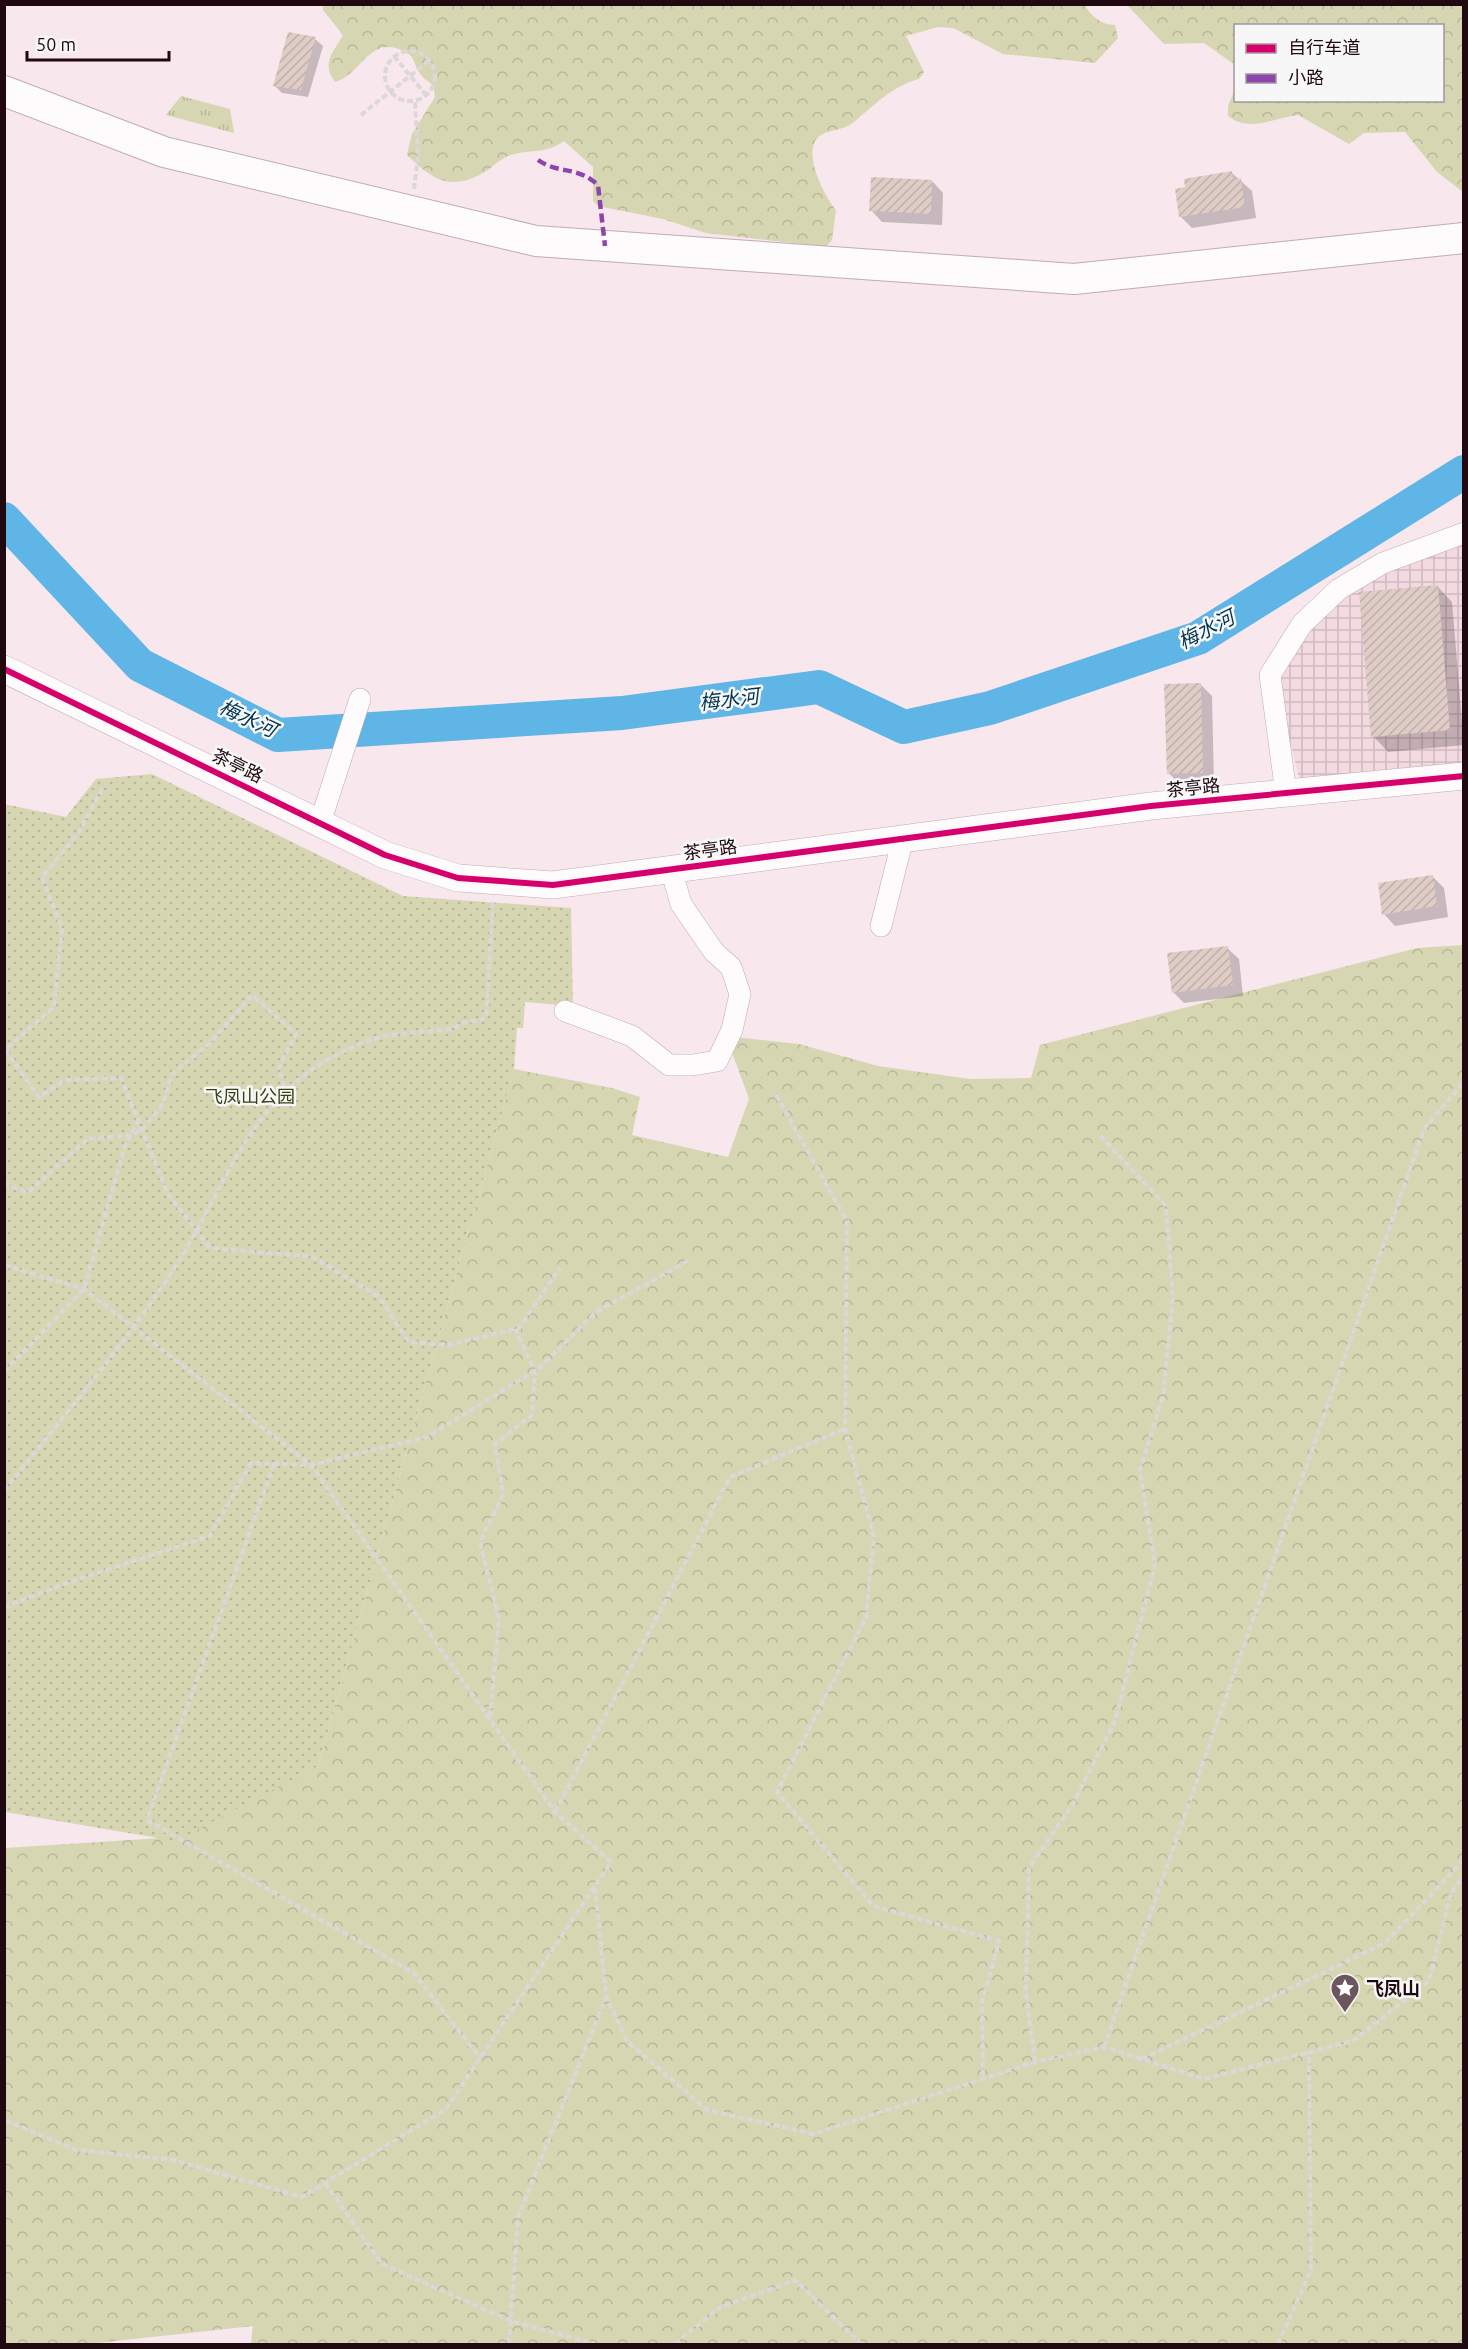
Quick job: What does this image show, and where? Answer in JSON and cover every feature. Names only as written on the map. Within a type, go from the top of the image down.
[{"type":"main road","points":[[4,91],[165,152],[536,241],[1074,279],[1464,238]]},
{"type":"street","points":[[1286,793],[1270,675],[1302,624],[1339,589],[1383,563],[1464,533]]},
{"type":"street","name":"茶亭路","points":[[4,669],[385,855],[458,878],[553,885],[1150,806],[1464,776]]},
{"type":"street","points":[[320,823],[360,699]]},
{"type":"street","points":[[881,926],[903,838]]},
{"type":"street","points":[[565,1011],[632,1036],[669,1065],[693,1065],[717,1061],[732,1030],[740,994],[730,966],[714,952],[681,904],[671,869]]},
{"type":"path","points":[[410,51],[418,52],[430,60],[435,78],[434,86],[426,95],[415,101],[399,99],[391,92],[385,79],[386,70],[394,56],[410,51]]},
{"type":"path","points":[[394,56],[426,95]]},
{"type":"path","points":[[361,115],[430,60]]},
{"type":"path","points":[[411,211],[418,156],[415,101]]},
{"type":"path","points":[[102,789],[78,834],[42,877],[62,928],[54,1007],[5,1050],[39,1097],[65,1080],[121,1078],[168,1194],[210,1248],[313,1257],[379,1297],[409,1342],[448,1345],[519,1328],[560,1268]]},
{"type":"path","points":[[4,1491],[135,1328],[172,1273],[251,1131],[267,1108],[326,1061],[370,1040],[454,1029],[463,1020],[482,1020],[486,1017],[493,902]]},
{"type":"path","points":[[4,1183],[27,1193],[88,1139],[130,1135],[142,1130],[164,1104],[172,1074],[211,1042],[252,995],[296,1034],[279,1067],[285,1093]]},
{"type":"path","points":[[1104,2047],[1424,1129],[1464,1082]]},
{"type":"path","points":[[776,1095],[847,1221],[845,1429],[874,1537],[866,1617],[777,1792],[873,1906],[999,1941],[982,2003],[983,2079]]},
{"type":"path","points":[[4,1372],[84,1289],[130,1135],[138,1121]]},
{"type":"path","points":[[1035,2062],[1026,1992],[1029,1868],[1073,1804],[1115,1721],[1155,1565],[1140,1470],[1163,1396],[1173,1297],[1166,1206],[1098,1133]]},
{"type":"path","points":[[4,1607],[64,1584],[210,1536],[251,1463],[311,1465],[427,1437],[535,1371],[596,1312],[688,1261]]},
{"type":"path","points":[[4,1265],[84,1289],[311,1465],[555,1812],[611,1862],[446,2109],[302,2197],[173,2160],[76,2150],[4,2120]]},
{"type":"path","points":[[490,1717],[499,1619],[480,1542],[503,1495],[495,1444],[532,1415],[535,1371],[515,1329]]},
{"type":"path","points":[[555,1812],[730,1478],[845,1429]]},
{"type":"path","points":[[274,1464],[147,1820],[414,1973],[480,2058]]},
{"type":"path","points":[[1141,2059],[1385,1942],[1464,1860]]},
{"type":"path","points":[[595,1887],[606,1996],[627,2041],[707,2110],[813,2134],[1035,2062],[1104,2047],[1204,2079],[1353,2041],[1429,1981],[1451,1893],[1464,1875]]},
{"type":"path","points":[[509,2344],[518,2217],[606,1996]]},
{"type":"path","points":[[1278,2344],[1311,2270],[1309,2052]]},
{"type":"path","points":[[325,2183],[382,2264],[511,2321],[595,2344]]},
{"type":"path","points":[[675,2344],[719,2308],[795,2280],[861,2344]]},
{"type":"shaded area","points":[[1463,538],[1463,763],[1300,783],[1274,673],[1337,596],[1428,552]]},
{"type":"green space","points":[[1084,4],[1097,19],[1115,25],[1118,38],[1095,63],[1003,54],[953,28],[938,27],[906,36],[924,72],[919,79],[892,91],[851,124],[825,133],[815,141],[813,161],[816,172],[826,195],[836,210],[832,240],[826,247],[706,233],[663,219],[598,206],[593,201],[593,167],[564,141],[552,148],[508,156],[488,170],[464,181],[444,181],[435,177],[407,155],[412,134],[435,97],[433,85],[423,78],[410,55],[394,48],[384,47],[367,57],[344,78],[335,82],[329,69],[330,58],[343,35],[323,10],[323,5]]},
{"type":"green space","points":[[1127,5],[1463,5],[1463,192],[1437,172],[1405,132],[1364,133],[1349,144],[1298,115],[1253,124],[1236,121],[1228,116],[1228,106],[1234,91],[1234,102],[1444,102],[1444,24],[1234,24],[1234,64],[1204,43],[1164,44]]},
{"type":"green space","points":[[181,96],[230,109],[234,133],[166,115]]},
{"type":"green space","name":"飞凤山公园","points":[[152,774],[403,896],[571,908],[573,1006],[525,1002],[523,1028],[517,1028],[514,1069],[318,1766],[176,1841],[5,1812],[4,804],[66,817],[96,779]]},
{"type":"green space","points":[[1463,945],[1463,2344],[251,2344],[253,2326],[88,2344],[5,2344],[5,1848],[161,1838],[318,1766],[514,1069],[612,1088],[640,1097],[632,1135],[728,1157],[749,1099],[726,1036],[799,1044],[878,1066],[970,1079],[1031,1078],[1040,1045],[1417,948]]},
{"type":"building","points":[[288,32],[316,37],[301,90],[273,86]]},
{"type":"building","points":[[1232,171],[1233,180],[1241,178],[1245,207],[1179,217],[1175,189],[1185,187],[1184,179]]},
{"type":"building","points":[[871,177],[932,180],[931,214],[869,211]]},
{"type":"building","points":[[1438,585],[1450,730],[1371,737],[1359,592]]},
{"type":"building","points":[[1201,683],[1203,773],[1167,774],[1164,684]]},
{"type":"building","points":[[1433,875],[1437,906],[1382,915],[1378,883]]},
{"type":"building","points":[[1228,946],[1233,985],[1172,993],[1167,953]]},
{"type":"waterway","name":"梅水河","points":[[4,519],[140,665],[278,735],[622,713],[819,687],[904,727],[990,708],[1198,638],[1464,472]]},
{"type":"marked path","points":[[538,160],[546,165],[575,172],[598,185],[605,246]]},
{"type":"cycle path","points":[[4,669],[385,855],[458,878],[553,885],[1151,806],[1464,776]]},
{"type":"place","name":"飞凤山","points":[[1345,2014]]}]
